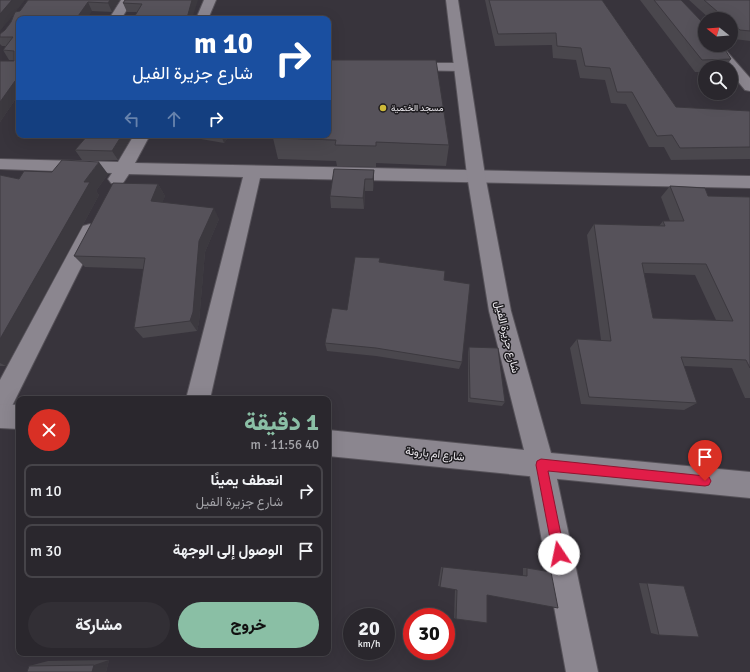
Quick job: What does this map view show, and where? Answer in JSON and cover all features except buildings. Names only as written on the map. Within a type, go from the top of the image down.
[{"type":"street","points":[[117,16],[127,0]]},
{"type":"street","points":[[203,16],[210,0]]},
{"type":"street","name":"شارع جزيرة الفيل","points":[[452,0],[476,176],[500,312],[541,465],[582,672]]},
{"type":"street","points":[[720,52],[750,87]]},
{"type":"street","points":[[398,66],[460,67]]},
{"type":"street","points":[[109,196],[140,138]]},
{"type":"street","points":[[0,164],[254,172],[750,182]]},
{"type":"street","points":[[199,396],[254,172]]},
{"type":"street","points":[[0,404],[98,216]]},
{"type":"street","points":[[0,416],[16,417]]},
{"type":"street","name":"شارع ام بارونة","points":[[331,443],[541,465]]},
{"type":"street","points":[[541,465],[750,485]]},
{"type":"place","name":"مسجد الختمية","points":[[383,108]]},
{"type":"route","points":[[559,554],[541,465],[705,481]]}]
